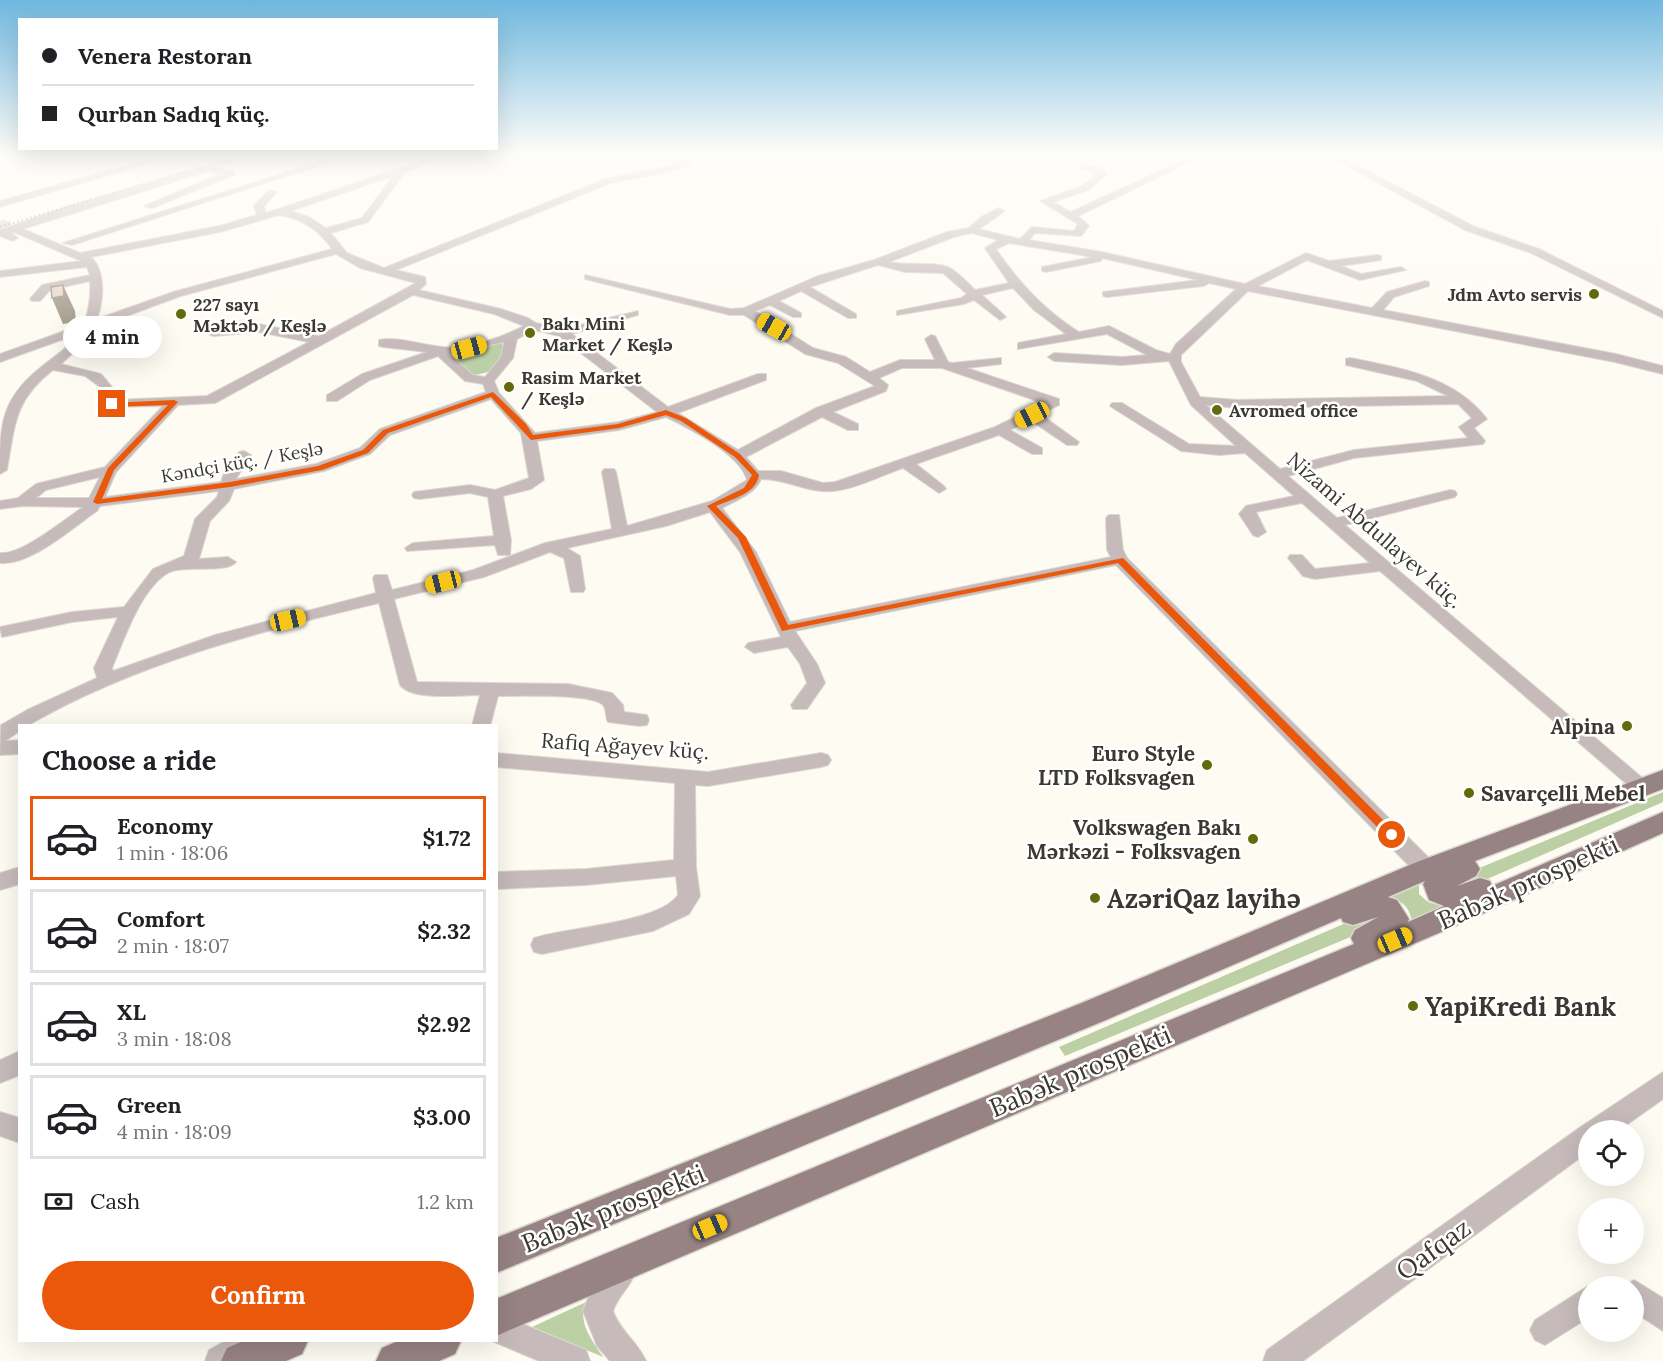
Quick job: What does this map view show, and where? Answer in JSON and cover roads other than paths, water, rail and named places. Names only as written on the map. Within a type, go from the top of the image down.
[{"type":"main road","name":"Babək prospekti","points":[[498,1255],[1235,952],[1426,869],[1645,787]]},
{"type":"main road","points":[[1598,851],[1535,864],[1458,898],[1444,896],[1437,889],[1441,880],[1610,810],[1645,787]]},
{"type":"main road","name":"Babək prospekti","points":[[498,1317],[1663,822]]},
{"type":"main road","points":[[1124,1053],[1176,1018],[1383,930],[1395,919],[1387,908],[1371,906],[1301,936],[1235,952]]},
{"type":"main road","points":[[240,1361],[287,1342]]},
{"type":"main road","points":[[395,1361],[440,1342]]},
{"type":"street","points":[[0,242],[19,231],[59,218]]},
{"type":"street","points":[[114,219],[118,218]]},
{"type":"street","points":[[68,243],[149,218]]},
{"type":"street","points":[[0,274],[201,234],[260,218]]},
{"type":"street","points":[[210,400],[421,284],[421,279],[363,267],[337,251],[323,232],[298,218]]},
{"type":"street","points":[[323,232],[366,218]]},
{"type":"street","points":[[383,272],[518,218]]},
{"type":"street","points":[[972,230],[987,218]]},
{"type":"street","points":[[1023,242],[1032,230],[1077,234],[1084,226],[1076,218]]},
{"type":"street","points":[[1449,218],[1469,228],[1535,250],[1663,315]]},
{"type":"street","points":[[589,278],[730,312],[746,311],[801,287],[878,262],[951,234],[972,230],[1008,240],[1102,255],[1219,282],[1377,310],[1616,358],[1663,370]]},
{"type":"street","points":[[0,470],[3,439],[14,404],[26,389],[79,343],[92,325],[97,303],[96,278],[88,256],[68,243],[19,231]]},
{"type":"street","points":[[19,231],[88,256]]},
{"type":"street","points":[[1008,240],[991,249],[1014,285],[1040,312],[1077,336]]},
{"type":"street","points":[[0,358],[177,294],[337,251]]},
{"type":"street","points":[[1046,269],[1095,260],[1102,255]]},
{"type":"street","points":[[1054,357],[1122,361],[1170,358],[1232,298],[1247,287],[1306,256],[1360,277],[1401,270]]},
{"type":"street","points":[[1330,264],[1377,258]]},
{"type":"street","points":[[878,262],[905,269],[946,270],[967,291],[975,294],[1000,317]]},
{"type":"street","points":[[860,267],[874,276]]},
{"type":"street","points":[[36,299],[44,289],[51,285],[96,278]]},
{"type":"street","points":[[1107,294],[1219,282]]},
{"type":"street","points":[[1377,310],[1380,301],[1388,296],[1425,284]]},
{"type":"street","points":[[901,313],[964,301],[975,294],[1014,285]]},
{"type":"street","points":[[801,287],[852,316]]},
{"type":"street","points":[[412,291],[498,311],[525,320],[532,326],[563,333],[666,412],[684,420],[737,456],[756,475],[794,477],[827,487],[906,463],[1000,430],[1054,402],[948,365],[931,339]]},
{"type":"street","points":[[770,300],[797,315]]},
{"type":"street","points":[[737,456],[783,429],[882,386],[872,376],[842,360],[809,351],[746,311]]},
{"type":"street","points":[[563,333],[587,322],[634,313]]},
{"type":"street","points":[[332,398],[366,377],[441,351],[469,348],[510,337],[532,326]]},
{"type":"street","points":[[214,332],[259,328],[319,340]]},
{"type":"street","points":[[1022,346],[1112,331],[1170,358]]},
{"type":"street","points":[[490,388],[507,358],[510,337]]},
{"type":"street","points":[[383,343],[441,351],[470,378],[490,388],[524,425],[531,438],[537,480],[526,486],[495,494],[470,489],[419,495]]},
{"type":"street","name":"Nizami Abdullayev küç.","points":[[1170,358],[1195,400],[1248,450],[1543,704],[1645,787]]},
{"type":"street","points":[[872,376],[900,364],[948,365],[997,361]]},
{"type":"street","points":[[1277,474],[1354,454],[1478,441],[1466,427],[1480,419],[1462,400],[1432,381],[1350,362]]},
{"type":"street","points":[[52,366],[84,372],[99,378],[106,387],[106,400],[112,404],[210,400],[224,405]]},
{"type":"street","points":[[531,438],[619,426],[666,412],[762,377]]},
{"type":"street","name":"Kəndçi küç. / Keşlə","points":[[0,505],[22,502],[97,502],[230,484],[319,468],[366,452],[385,432],[490,388]]},
{"type":"street","points":[[1195,400],[1237,404],[1462,400]]},
{"type":"street","points":[[0,558],[10,559],[26,552],[81,517],[97,502],[111,470],[174,402]]},
{"type":"street","points":[[0,407],[14,404]]},
{"type":"street","points":[[1117,406],[1186,448],[1248,450]]},
{"type":"street","points":[[822,411],[853,427]]},
{"type":"street","points":[[1032,415],[1072,441]]},
{"type":"street","points":[[1000,430],[1037,451]]},
{"type":"street","points":[[184,564],[192,557],[195,539],[203,519],[222,502],[230,484],[231,473],[244,455]]},
{"type":"street","points":[[906,463],[939,489]]},
{"type":"street","points":[[314,484],[319,468]]},
{"type":"street","points":[[22,502],[41,487],[111,470]]},
{"type":"street","points":[[609,472],[620,531]]},
{"type":"street","points":[[0,736],[18,723],[106,680],[216,638],[482,573],[551,546],[620,531],[711,506],[747,489],[756,475]]},
{"type":"street","points":[[495,494],[505,555],[509,561]]},
{"type":"street","points":[[1334,523],[1450,494]]},
{"type":"street","points":[[1258,532],[1246,514],[1251,509],[1305,498]]},
{"type":"street","points":[[711,506],[742,537],[789,635],[806,657],[816,683],[812,692],[800,705]]},
{"type":"street","points":[[1114,518],[1115,550],[1120,560],[1426,869]]},
{"type":"street","points":[[414,549],[503,540]]},
{"type":"street","points":[[551,546],[572,556],[577,589]]},
{"type":"street","points":[[1296,558],[1310,573],[1315,574],[1385,566]]},
{"type":"street","points":[[754,647],[789,635],[1120,560]]},
{"type":"street","points":[[106,680],[103,668],[130,612],[160,571],[184,564],[228,562]]},
{"type":"street","points":[[381,578],[406,681],[411,687],[420,689],[567,690],[595,694],[606,697],[614,705],[615,718],[640,720]]},
{"type":"street","points":[[2,632],[72,617],[130,612]]},
{"type":"street","points":[[482,724],[491,688]]},
{"type":"street","points":[[0,748],[18,747]]},
{"type":"street","name":"Rafiq Ağayev küç.","points":[[498,760],[685,779],[708,779],[821,760]]},
{"type":"street","points":[[542,945],[653,922],[681,908],[689,896],[685,867],[685,779]]},
{"type":"street","points":[[498,881],[586,877],[685,867]]},
{"type":"street","points":[[0,882],[18,876]]},
{"type":"street","points":[[0,1072],[18,1063]]},
{"type":"street","points":[[1612,1120],[1663,1084]]},
{"type":"street","points":[[0,1124],[18,1130]]},
{"type":"street","name":"Qafqaz","points":[[1278,1361],[1578,1144]]},
{"type":"street","points":[[631,1361],[607,1336],[598,1311],[600,1298],[616,1276],[666,1245]]},
{"type":"street","points":[[1644,1302],[1663,1316]]},
{"type":"street","points":[[1545,1330],[1578,1307]]},
{"type":"street","points":[[498,1329],[575,1361]]},
{"type":"street","points":[[220,1361],[253,1342]]},
{"type":"tunnel","points":[[0,224],[17,230]]},
{"type":"railway","points":[[0,227],[32,218]]},
{"type":"place","name":"Jdm Avto servis","points":[[1594,294]]},
{"type":"place","name":"227 sayı Məktəb / Keşlə","points":[[181,314]]},
{"type":"place","name":"Bakı Mini Market / Keşlə","points":[[530,333]]},
{"type":"place","name":"Rasim Market / Keşlə","points":[[509,387]]},
{"type":"place","name":"Avromed office","points":[[1217,410]]},
{"type":"place","name":"Alpina","points":[[1627,726]]},
{"type":"place","name":"Euro Style LTD Folksvagen","points":[[1207,765]]},
{"type":"place","name":"Savarçelli Mebel","points":[[1469,793]]},
{"type":"place","name":"Volkswagen Bakı Mərkəzi - Folksvagen","points":[[1253,839]]},
{"type":"place","name":"AzəriQaz layihə","points":[[1095,898]]},
{"type":"place","name":"YapiKredi Bank","points":[[1413,1006]]}]
